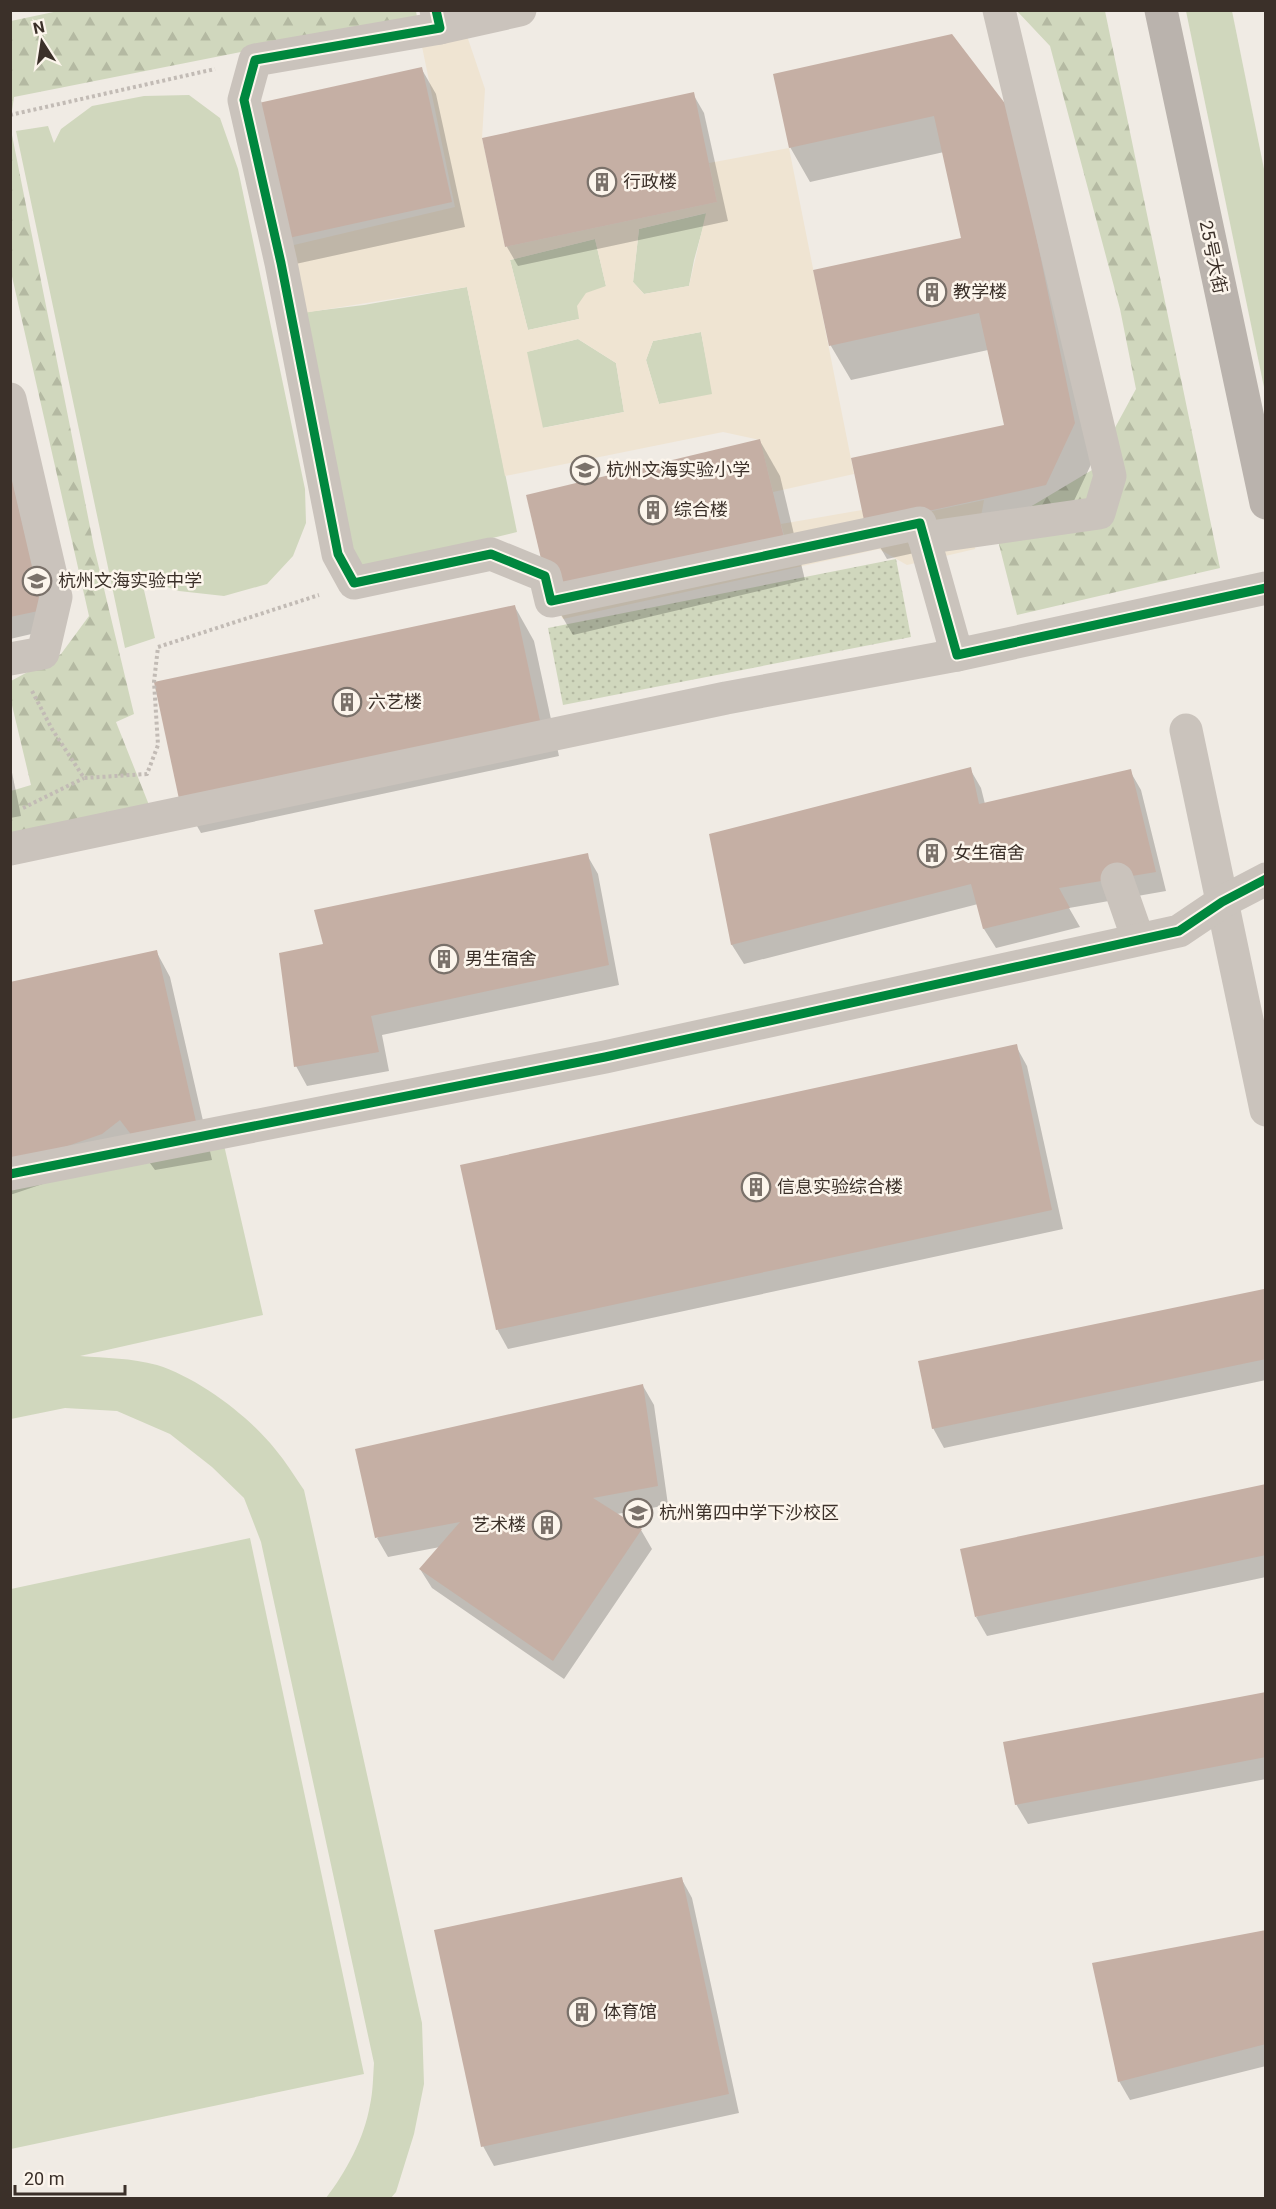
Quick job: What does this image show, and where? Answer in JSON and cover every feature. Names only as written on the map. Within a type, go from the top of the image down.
[{"type":"main road","name":"25号大街","points":[[1161,10],[1266,503]]},
{"type":"street","points":[[520,10],[438,19],[255,60],[244,100],[281,263],[338,554],[354,583],[491,554],[545,576],[551,601],[920,523],[957,655]]},
{"type":"street","points":[[924,537],[1099,513],[1110,476],[999,10]]},
{"type":"street","points":[[10,399],[56,597],[43,653],[13,659]]},
{"type":"street","points":[[10,849],[726,698],[957,655],[1266,588]]},
{"type":"street","points":[[1186,730],[1266,1110]]},
{"type":"street","points":[[1118,879],[1138,939]]},
{"type":"street","points":[[10,1174],[605,1057],[1179,931],[1222,902],[1266,879]]},
{"type":"path","points":[[10,115],[255,60]]},
{"type":"path","points":[[21,809],[84,778],[147,774],[158,745],[154,682],[158,647],[354,583]]},
{"type":"path","points":[[13,659],[52,729],[84,778]]},
{"type":"green space","points":[[63,10],[416,11],[417,17],[14,97],[11,118],[11,21]]},
{"type":"green space","points":[[1017,11],[1105,11],[1220,568],[1017,615],[993,521],[1015,516],[1092,470],[1136,389],[1120,309],[1050,46]]},
{"type":"green space","points":[[1186,11],[1232,11],[1265,174],[1265,392]]},
{"type":"green space","points":[[189,95],[220,118],[238,169],[305,489],[306,523],[293,556],[267,584],[224,596],[179,591],[141,577],[155,638],[125,648],[16,131],[48,126],[54,143],[61,129],[92,106],[144,96]]},
{"type":"green space","points":[[10,125],[94,547],[134,714],[116,722],[149,805],[11,836],[11,791],[31,785],[11,701],[11,681],[61,654],[89,616],[11,272]]},
{"type":"green space","points":[[707,213],[689,286],[644,294],[633,282],[639,229]]},
{"type":"green space","points":[[595,239],[606,286],[579,319],[528,330],[510,260]]},
{"type":"green space","points":[[467,287],[517,532],[343,574],[290,314],[364,305]]},
{"type":"green space","points":[[701,332],[713,395],[659,404],[646,360],[653,341]]},
{"type":"green space","points":[[578,339],[616,363],[624,412],[542,428],[526,352]]},
{"type":"green space","points":[[896,559],[911,637],[563,705],[548,628]]},
{"type":"green space","points":[[221,1132],[263,1315],[80,1356],[157,1365],[205,1388],[237,1411],[264,1436],[304,1490],[422,2023],[424,2084],[414,2134],[396,2192],[391,2198],[326,2198],[359,2143],[371,2100],[374,2063],[261,1542],[244,1498],[212,1467],[170,1434],[117,1411],[65,1408],[11,1419],[10,1181]]},
{"type":"green space","points":[[250,1538],[364,2074],[11,2149],[11,1589]]},
{"type":"shaded area","points":[[463,24],[485,89],[482,138],[505,247],[717,202],[709,163],[789,148],[854,474],[773,492],[760,440],[723,432],[505,476],[467,287],[291,315],[277,249],[455,207],[419,32]],"holes":[[[706,213],[689,286],[644,294],[633,282],[639,229]],[[595,239],[606,286],[586,293],[577,306],[579,319],[528,330],[510,260]],[[701,332],[712,394],[659,404],[646,360],[653,341]],[[578,339],[616,363],[624,412],[543,428],[527,352]]]},
{"type":"shaded area","points":[[984,500],[975,549],[907,565],[879,549],[563,619],[551,601],[788,550],[781,524],[862,510],[866,525]]},
{"type":"building","name":"教学楼","points":[[952,34],[1010,110],[1075,423],[1046,485],[865,525],[851,458],[1004,425],[979,313],[829,346],[813,270],[961,238],[934,116],[789,148],[773,74]]},
{"type":"building","points":[[422,67],[452,202],[275,241],[245,106]]},
{"type":"building","name":"行政楼","points":[[694,92],[717,202],[505,247],[482,138]]},
{"type":"building","name":"综合楼","points":[[760,439],[786,546],[551,601],[526,495]]},
{"type":"building","points":[[10,471],[43,610],[10,617]]},
{"type":"building","name":"六艺楼","points":[[515,605],[540,721],[179,799],[154,682]]},
{"type":"building","name":"女生宿舍","points":[[971,767],[979,804],[1131,769],[1156,872],[1059,888],[1070,908],[983,929],[971,884],[731,945],[709,834]]},
{"type":"building","name":"男生宿舍","points":[[588,853],[609,965],[371,1016],[379,1052],[294,1067],[279,953],[323,944],[314,910]]},
{"type":"building","points":[[157,950],[199,1135],[139,1145],[120,1120],[102,1134],[10,1166],[10,982]]},
{"type":"building","name":"信息实验综合楼","points":[[1017,1044],[1052,1210],[496,1330],[460,1165]]},
{"type":"building","points":[[1264,1289],[1266,1359],[932,1429],[918,1361]]},
{"type":"building","name":"艺术楼","points":[[643,1384],[658,1486],[593,1498],[642,1529],[553,1661],[419,1569],[460,1522],[375,1538],[355,1449]]},
{"type":"building","points":[[1266,1484],[1266,1555],[975,1617],[960,1549]]},
{"type":"building","points":[[1266,1692],[1266,1757],[1015,1805],[1003,1742]]},
{"type":"building","name":"体育馆","points":[[682,1877],[729,2094],[481,2147],[434,1930]]},
{"type":"building","points":[[1266,1930],[1266,2044],[1118,2082],[1092,1963]]},
{"type":"cycle path","points":[[436,10],[440,28],[255,60],[244,100],[281,263],[338,554],[354,583],[491,554],[545,576],[551,601],[920,523],[957,655],[1266,588]]},
{"type":"cycle path","points":[[10,1174],[605,1057],[1179,931],[1222,902],[1266,879]]},
{"type":"place","name":"行政楼","points":[[602,182]]},
{"type":"place","name":"教学楼","points":[[932,292]]},
{"type":"place","name":"杭州文海实验小学","points":[[585,470]]},
{"type":"place","name":"综合楼","points":[[653,510]]},
{"type":"place","name":"杭州文海实验中学","points":[[37,581]]},
{"type":"place","name":"六艺楼","points":[[347,702]]},
{"type":"place","name":"女生宿舍","points":[[932,853]]},
{"type":"place","name":"男生宿舍","points":[[444,959]]},
{"type":"place","name":"信息实验综合楼","points":[[756,1187]]},
{"type":"place","name":"杭州第四中学下沙校区","points":[[638,1513]]},
{"type":"place","name":"艺术楼","points":[[547,1525]]},
{"type":"place","name":"体育馆","points":[[582,2012]]}]
